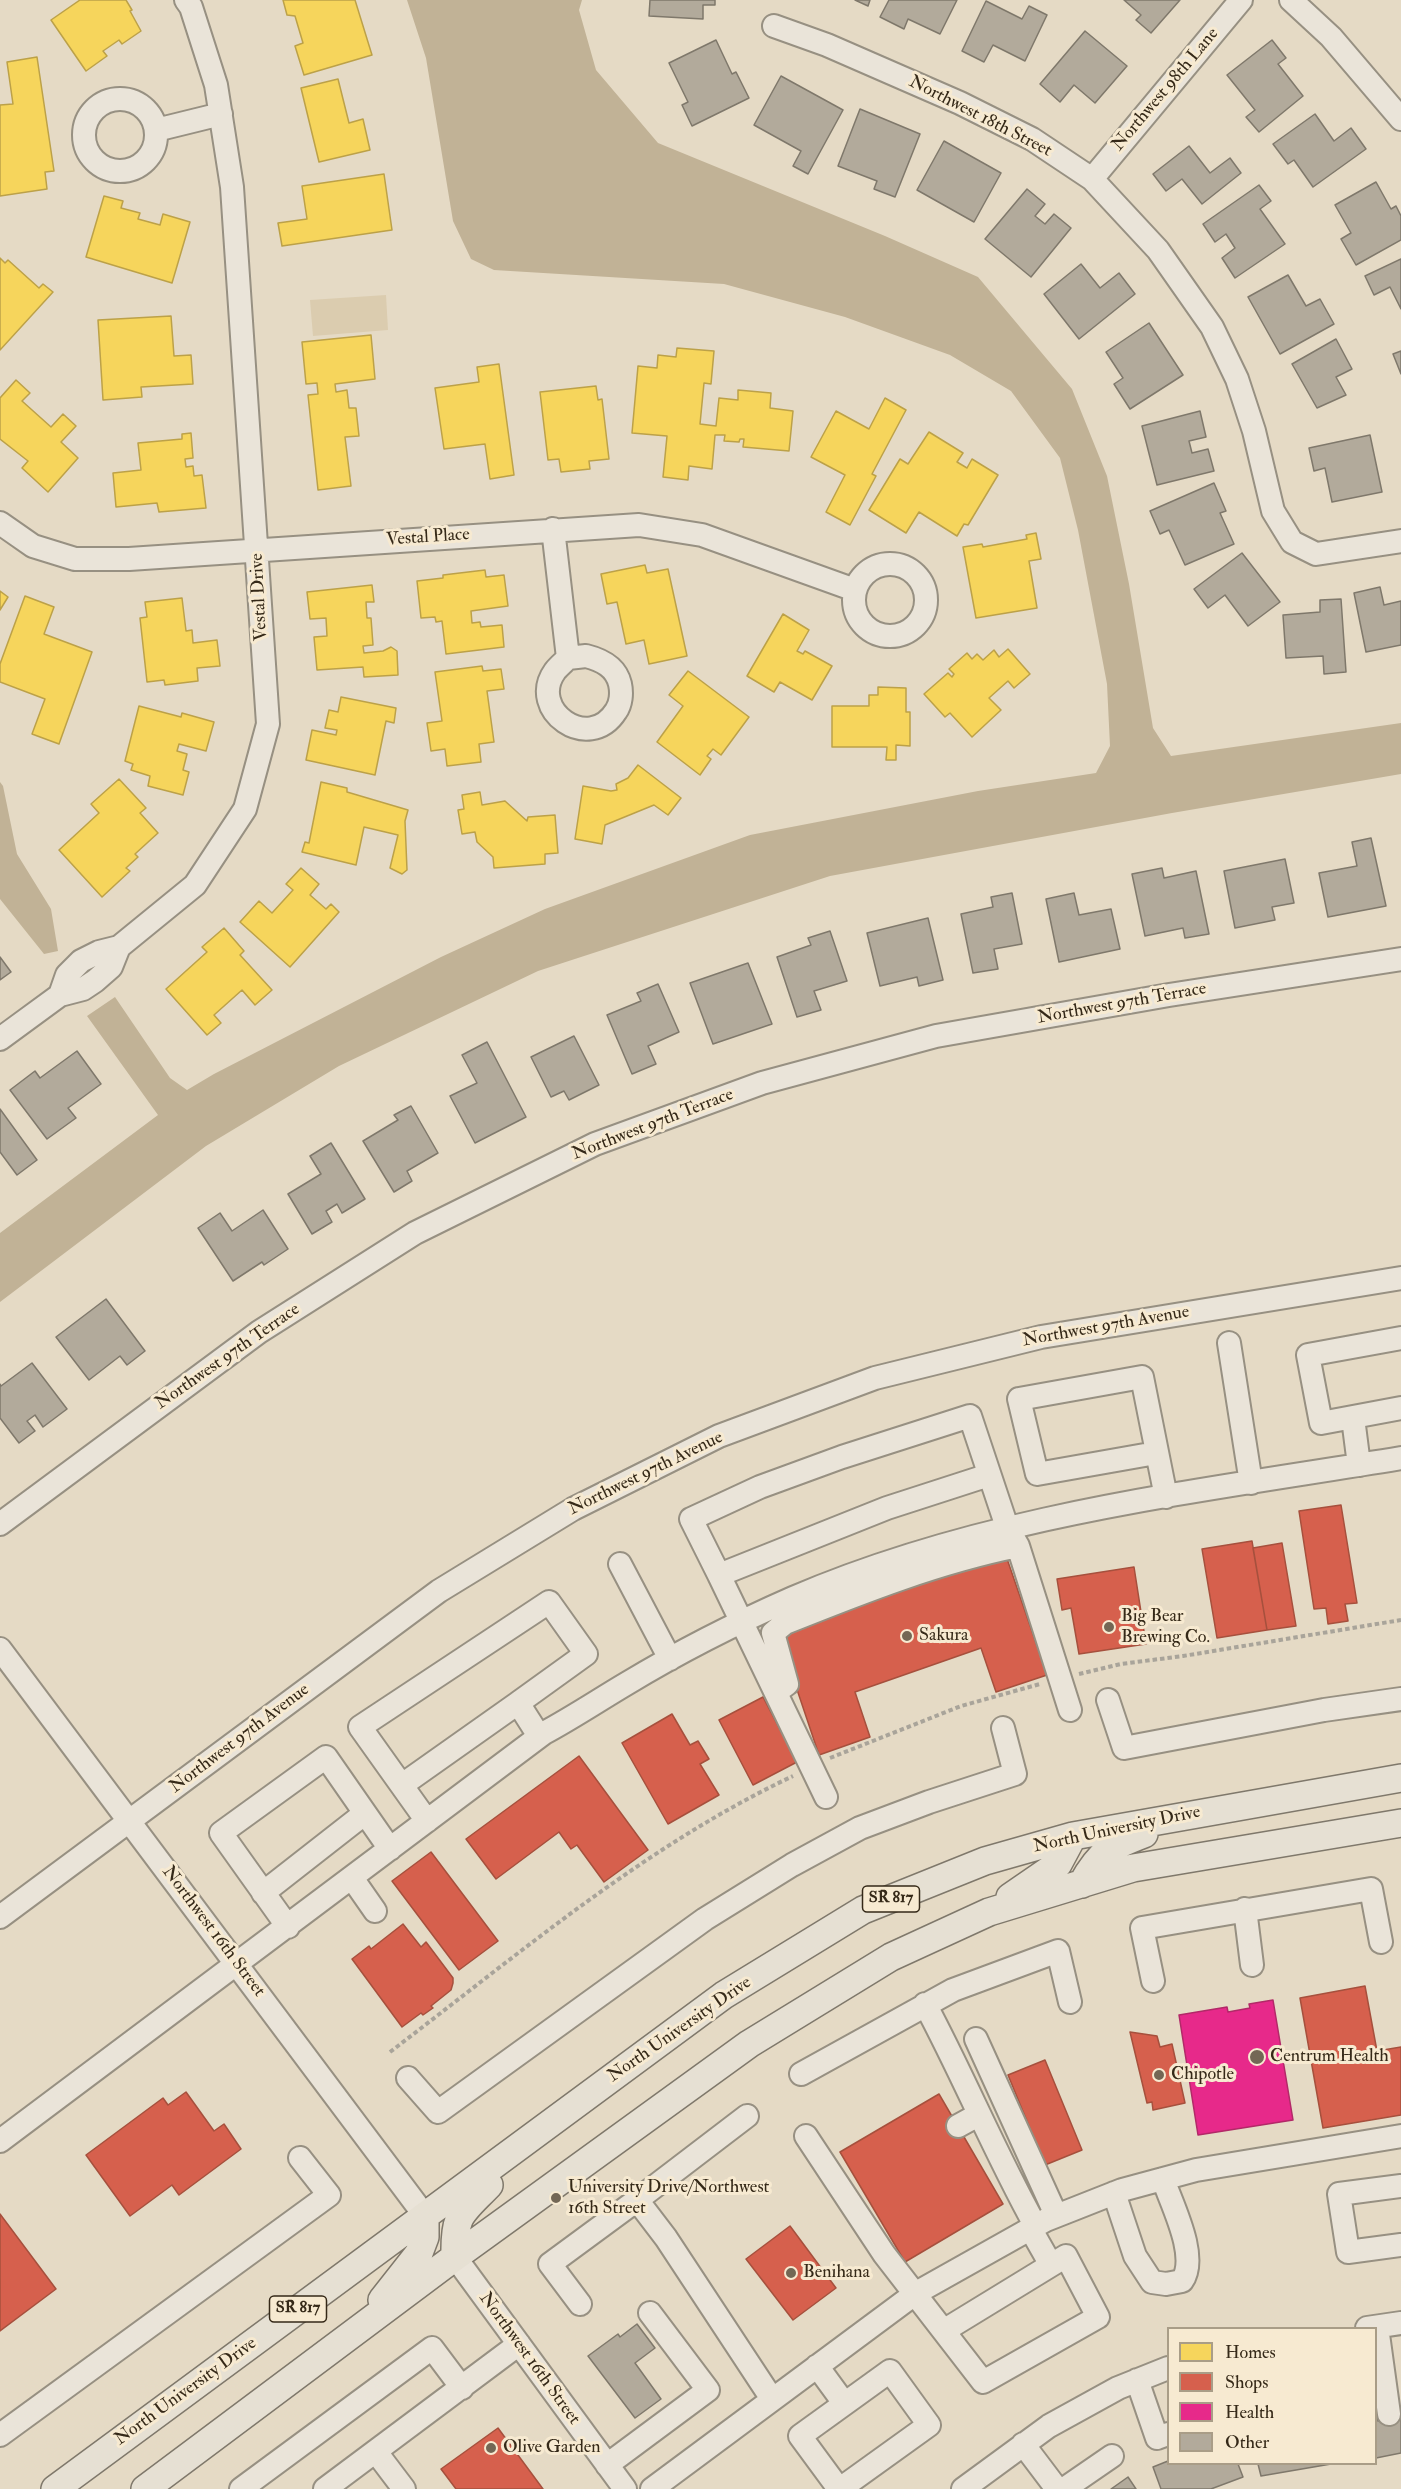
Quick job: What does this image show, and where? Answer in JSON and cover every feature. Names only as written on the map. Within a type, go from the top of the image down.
[{"type":"main road","name":"North University Drive","points":[[55,2489],[724,1995],[863,1910],[985,1861],[1073,1836],[1198,1812],[1401,1778]]},
{"type":"main road","points":[[1082,1884],[1093,1863],[1111,1847],[1198,1812]]},
{"type":"main road","name":"SR 817","points":[[145,2489],[455,2257],[749,2044],[891,1957],[989,1912],[1134,1868],[1401,1823]]},
{"type":"main road","points":[[989,1912],[1058,1864],[1073,1836]]},
{"type":"main road","points":[[455,2257],[454,2233],[459,2216],[542,2130]]},
{"type":"main road","points":[[359,2329],[419,2253],[425,2237],[425,2216]]},
{"type":"street","name":"Vestal Drive","points":[[0,1040],[60,995],[83,989],[95,981],[111,967],[119,947],[195,885],[245,809],[268,724],[232,187],[216,85],[191,7],[186,0]]},
{"type":"street","name":"Northwest 98th Lane","points":[[1092,179],[1241,0]]},
{"type":"street","points":[[1291,0],[1331,37],[1401,119]]},
{"type":"street","name":"Northwest 18th Street","points":[[774,26],[827,45],[960,103],[1032,140],[1092,179],[1158,249],[1212,327],[1240,389],[1254,431],[1273,511],[1292,542],[1316,554],[1401,541]]},
{"type":"street","points":[[156,130],[221,114]]},
{"type":"street","name":"Vestal Place","points":[[0,523],[33,546],[75,559],[129,559],[639,525],[702,535],[855,590]]},
{"type":"street","points":[[553,529],[568,658]]},
{"type":"street","name":"Northwest 97th Terrace","points":[[0,1524],[259,1332],[415,1233],[595,1144],[762,1083],[936,1036],[1168,995],[1401,959]]},
{"type":"street","name":"Northwest 97th Avenue","points":[[0,1917],[439,1591],[573,1509],[719,1436],[875,1378],[1041,1337],[1401,1278]]},
{"type":"street","points":[[1401,1338],[1308,1355],[1321,1423],[1401,1408]]},
{"type":"street","points":[[1229,1343],[1251,1483]]},
{"type":"street","points":[[1156,1453],[1037,1474],[1019,1399],[1142,1377],[1166,1497]]},
{"type":"street","points":[[781,1688],[742,1622],[691,1519],[781,1480],[970,1416],[1070,1710]]},
{"type":"street","points":[[1353,1418],[1359,1465]]},
{"type":"street","points":[[826,1797],[798,1740],[781,1688],[773,1633],[785,1623],[967,1558],[1078,1511],[1401,1458]]},
{"type":"street","points":[[719,1575],[877,1512],[989,1475]]},
{"type":"street","points":[[0,2141],[288,1927],[539,1736],[670,1659],[793,1598],[871,1568],[953,1541],[1012,1537]]},
{"type":"street","points":[[620,1564],[670,1659]]},
{"type":"street","points":[[402,1785],[586,1654],[549,1602],[360,1727],[427,1821]]},
{"type":"street","name":"Northwest 16th Street","points":[[0,1649],[425,2216]]},
{"type":"street","points":[[1108,1700],[1124,1748],[1323,1710],[1401,1699]]},
{"type":"street","points":[[518,1703],[539,1736]]},
{"type":"street","points":[[408,2078],[438,2112],[705,1919],[792,1865],[860,1828],[1015,1774],[1003,1728]]},
{"type":"street","points":[[288,1927],[221,1833],[326,1757],[390,1849]]},
{"type":"street","points":[[263,1893],[364,1814]]},
{"type":"street","points":[[352,1878],[375,1911]]},
{"type":"street","points":[[1154,1981],[1142,1928],[1245,1909],[1371,1889],[1381,1942]]},
{"type":"street","points":[[1245,1909],[1252,1965]]},
{"type":"street","points":[[801,2074],[953,1990],[1058,1951],[1070,2001]]},
{"type":"street","points":[[925,2004],[950,2051],[968,2120],[1000,2180],[1032,2227],[1051,2265]]},
{"type":"street","points":[[976,2039],[1056,2215]]},
{"type":"street","points":[[580,2304],[550,2264],[747,2116]]},
{"type":"street","points":[[806,2136],[884,2254],[983,2382],[1098,2317],[1066,2256],[945,2330]]},
{"type":"street","points":[[652,2489],[916,2293],[1056,2215],[1114,2193],[1196,2170],[1401,2136]]},
{"type":"street","points":[[0,2435],[329,2195],[300,2158]]},
{"type":"street","points":[[1114,2193],[1135,2256],[1152,2282],[1166,2284],[1182,2281],[1188,2272],[1185,2243],[1163,2179]]},
{"type":"street","points":[[1401,2186],[1339,2194],[1348,2252],[1401,2245]]},
{"type":"street","points":[[637,2200],[666,2238],[772,2399]]},
{"type":"street","name":"Northwest 16th Street","points":[[455,2257],[625,2489]]},
{"type":"street","points":[[607,2465],[708,2390],[650,2313]]},
{"type":"street","points":[[1377,2327],[1401,2323]]},
{"type":"street","points":[[325,2489],[519,2344]]},
{"type":"street","points":[[241,2489],[432,2348],[462,2388]]},
{"type":"street","points":[[1377,2353],[1389,2414]]},
{"type":"street","points":[[817,2366],[844,2403]]},
{"type":"street","points":[[963,2489],[1048,2426],[1137,2380],[1167,2368]]},
{"type":"street","points":[[890,2371],[929,2425],[839,2489],[800,2436],[844,2403],[890,2371]]},
{"type":"street","points":[[1137,2380],[1157,2438],[1167,2434]]},
{"type":"street","points":[[1023,2444],[1057,2489]]},
{"type":"street","points":[[376,2452],[404,2489]]},
{"type":"street","points":[[1064,2489],[1112,2456]]},
{"type":"path","points":[[390,2052],[568,1917],[664,1848],[761,1792],[799,1774]]},
{"type":"shaded area","points":[[407,0],[582,0],[579,10],[596,70],[658,143],[885,236],[978,277],[1072,389],[1107,476],[1129,584],[1153,728],[1171,756],[1401,723],[1401,774],[1172,813],[830,876],[538,971],[339,1066],[206,1146],[0,1302],[0,1233],[158,1115],[87,1016],[115,997],[170,1078],[187,1090],[441,957],[545,909],[750,835],[978,791],[1096,773],[1110,746],[1107,684],[1078,530],[1060,458],[1011,391],[950,355],[845,317],[724,284],[494,270],[471,259],[453,221],[426,58]]},
{"type":"shaded area","points":[[386,295],[388,330],[313,336],[310,300]]},
{"type":"shaded area","points":[[0,782],[3,786],[17,854],[51,909],[58,951],[44,954],[0,899]]},
{"type":"building: Homes","points":[[80,0],[126,0],[141,31],[122,44],[119,40],[103,51],[107,56],[86,71],[51,20]]},
{"type":"building: Homes","points":[[283,0],[355,0],[372,55],[304,75],[295,46],[303,43],[295,16],[287,15]]},
{"type":"building: Homes","points":[[37,57],[54,171],[45,172],[47,189],[0,196],[0,105],[13,104],[7,62]]},
{"type":"building: Homes","points":[[338,79],[349,123],[363,119],[370,150],[319,162],[301,88]]},
{"type":"building: Homes","points":[[384,174],[392,230],[282,246],[278,223],[307,219],[302,186]]},
{"type":"building: Homes","points":[[104,196],[123,201],[121,208],[140,213],[138,219],[160,225],[163,214],[190,222],[172,283],[86,257]]},
{"type":"building: Homes","points":[[0,258],[5,263],[8,260],[39,288],[43,284],[53,292],[0,350]]},
{"type":"building: Homes","points":[[171,316],[174,356],[191,355],[193,384],[141,387],[142,397],[103,400],[98,320]]},
{"type":"building: Homes","points":[[371,335],[375,379],[335,384],[336,392],[347,390],[349,408],[356,408],[359,436],[345,437],[351,486],[318,490],[308,395],[318,394],[317,383],[306,384],[302,342]]},
{"type":"building: Homes","points":[[677,348],[714,351],[711,384],[704,383],[700,424],[716,426],[719,398],[738,400],[738,390],[771,393],[770,408],[793,411],[789,451],[743,447],[744,439],[740,439],[739,442],[724,441],[725,435],[715,435],[712,469],[689,466],[688,480],[663,477],[667,436],[632,433],[638,366],[657,368],[658,355],[676,357]]},
{"type":"building: Homes","points":[[499,364],[514,475],[490,479],[485,444],[444,449],[435,388],[479,382],[477,367]]},
{"type":"building: Homes","points":[[16,380],[30,393],[22,401],[51,427],[63,414],[76,426],[61,442],[78,458],[48,492],[22,468],[28,461],[0,439],[0,398]]},
{"type":"building: Homes","points":[[596,386],[598,400],[602,399],[609,459],[589,461],[590,469],[561,472],[559,459],[548,460],[540,392]]},
{"type":"building: Homes","points":[[885,398],[906,410],[872,474],[876,476],[850,525],[826,512],[845,475],[811,457],[836,411],[869,429]]},
{"type":"building: Homes","points":[[929,432],[963,453],[957,462],[967,468],[972,459],[998,475],[968,525],[964,524],[957,536],[919,512],[906,533],[869,510],[900,459],[908,464]]},
{"type":"building: Homes","points":[[191,433],[193,458],[185,459],[186,467],[193,466],[194,476],[202,475],[206,508],[159,512],[157,503],[116,507],[113,473],[141,470],[138,443],[182,439],[182,434]]},
{"type":"building: Homes","points":[[1036,533],[1041,559],[1029,561],[1037,608],[976,618],[963,547],[982,544],[983,547],[1027,539],[1026,535]]},
{"type":"building: Homes","points":[[645,565],[647,573],[668,569],[687,656],[649,664],[644,640],[626,644],[617,602],[607,604],[601,574]]},
{"type":"building: Homes","points":[[485,570],[486,577],[504,575],[508,606],[471,611],[472,623],[480,622],[481,627],[502,625],[504,647],[446,654],[442,621],[436,622],[435,617],[421,618],[417,581]]},
{"type":"building: Homes","points":[[372,585],[374,602],[366,602],[367,618],[371,618],[373,645],[363,646],[364,653],[383,651],[391,647],[397,651],[398,675],[364,677],[363,667],[317,670],[314,637],[327,636],[326,618],[310,619],[307,592]]},
{"type":"building: Homes","points":[[0,591],[8,597],[0,610]]},
{"type":"building: Homes","points":[[25,596],[54,607],[44,634],[92,652],[59,744],[32,734],[45,699],[0,682],[0,664]]},
{"type":"building: Homes","points":[[182,598],[186,631],[192,630],[193,643],[217,640],[220,666],[197,668],[198,681],[165,685],[164,680],[147,682],[140,618],[147,617],[145,602]]},
{"type":"building: Homes","points":[[783,614],[809,630],[797,651],[803,654],[805,651],[832,666],[812,700],[780,682],[774,692],[747,676]]},
{"type":"building: Homes","points":[[1008,649],[1030,674],[1014,688],[1008,681],[989,698],[1001,710],[972,737],[950,713],[945,717],[924,694],[948,673],[952,677],[954,674],[949,669],[967,653],[972,659],[977,654],[983,660],[994,650],[999,657]]},
{"type":"building: Homes","points":[[482,666],[483,671],[501,669],[504,689],[487,691],[494,742],[479,744],[481,762],[447,766],[445,749],[431,751],[427,723],[442,721],[435,672]]},
{"type":"building: Homes","points":[[688,671],[749,717],[721,755],[713,749],[707,756],[711,759],[700,775],[657,742],[683,706],[669,695]]},
{"type":"building: Homes","points":[[878,687],[906,688],[906,712],[910,712],[910,746],[896,745],[896,760],[886,760],[887,747],[832,747],[832,706],[869,706],[869,695],[878,695]]},
{"type":"building: Homes","points":[[341,697],[396,708],[394,723],[386,721],[375,775],[306,760],[312,730],[336,735],[337,730],[325,728],[329,710],[338,712]]},
{"type":"building: Homes","points":[[139,706],[181,717],[182,713],[214,722],[206,751],[179,744],[177,751],[187,754],[183,770],[189,772],[183,795],[148,786],[150,776],[131,770],[133,764],[125,761]]},
{"type":"building: Homes","points":[[638,765],[681,798],[668,815],[654,805],[605,825],[602,844],[575,839],[583,786],[617,790],[616,784],[628,778]]},
{"type":"building: Homes","points":[[119,779],[146,808],[140,813],[158,833],[135,854],[138,857],[126,868],[130,871],[102,897],[59,850],[99,813],[91,804]]},
{"type":"building: Homes","points":[[321,782],[347,788],[347,792],[408,810],[405,821],[407,870],[402,874],[390,868],[398,835],[364,827],[356,865],[302,852],[305,842],[309,843]]},
{"type":"building: Homes","points":[[480,792],[482,805],[505,801],[527,821],[528,817],[555,815],[558,853],[545,854],[545,864],[494,868],[493,857],[477,842],[475,832],[462,834],[458,810],[464,809],[462,795]]},
{"type":"building: Homes","points":[[301,868],[319,884],[310,895],[326,909],[331,904],[339,912],[290,967],[240,922],[259,901],[272,913],[293,890],[286,884]]},
{"type":"building: Homes","points":[[224,928],[244,951],[240,955],[272,990],[255,1005],[242,990],[214,1015],[221,1023],[207,1035],[166,989],[207,952],[202,947]]},
{"type":"building: Shops","points":[[1341,1505],[1357,1603],[1345,1604],[1348,1621],[1328,1624],[1326,1608],[1314,1609],[1299,1511]]},
{"type":"building: Shops","points":[[1252,1541],[1267,1630],[1217,1638],[1202,1549]]},
{"type":"building: Shops","points":[[1282,1543],[1296,1626],[1267,1630],[1253,1548]]},
{"type":"building: Shops","points":[[1004,1550],[1047,1675],[996,1692],[981,1648],[855,1692],[870,1737],[819,1755],[778,1633]]},
{"type":"building: Shops","name":"Big Bear Brewing Co.","points":[[1134,1567],[1146,1644],[1079,1654],[1071,1608],[1062,1610],[1057,1579]]},
{"type":"building: Shops","points":[[763,1697],[797,1762],[753,1785],[719,1720]]},
{"type":"building: Shops","points":[[672,1714],[690,1745],[698,1741],[709,1759],[700,1764],[719,1795],[668,1824],[622,1743]]},
{"type":"building: Shops","points":[[579,1756],[648,1850],[604,1882],[577,1845],[571,1849],[559,1832],[496,1879],[466,1839]]},
{"type":"building: Shops","points":[[431,1852],[498,1941],[459,1970],[392,1881]]},
{"type":"building: Shops","points":[[403,1924],[421,1947],[426,1942],[453,1978],[453,1983],[451,1990],[431,2006],[433,2008],[423,2015],[421,2013],[402,2027],[352,1959],[369,1946],[371,1949]]},
{"type":"building: Shops","points":[[1365,1986],[1377,2051],[1401,2047],[1401,2115],[1323,2128],[1300,1998]]},
{"type":"building: Shops","name":"Chipotle","points":[[1130,2032],[1157,2036],[1160,2047],[1172,2044],[1185,2103],[1153,2110],[1152,2102],[1147,2103]]},
{"type":"building: Shops","points":[[1045,2060],[1082,2150],[1045,2165],[1008,2075]]},
{"type":"building: Shops","points":[[186,2092],[214,2131],[224,2124],[241,2149],[179,2195],[172,2185],[130,2216],[86,2155],[163,2098],[168,2105]]},
{"type":"building: Shops","points":[[939,2094],[1003,2204],[905,2262],[840,2152]]},
{"type":"building: Shops","points":[[0,2214],[56,2289],[0,2331]]},
{"type":"building: Shops","name":"Benihana","points":[[790,2226],[836,2288],[793,2320],[746,2259]]},
{"type":"building: Shops","name":"Olive Garden","points":[[498,2428],[543,2489],[456,2489],[441,2469]]},
{"type":"building: Health","points":[[1273,2000],[1293,2120],[1198,2135],[1179,2015],[1227,2007],[1228,2012],[1250,2008],[1249,2004]]},
{"type":"building: Other","points":[[650,0],[715,0],[715,5],[703,5],[703,19],[649,16]]},
{"type":"building: Other","points":[[855,0],[870,0],[868,6]]},
{"type":"building: Other","points":[[889,0],[957,0],[940,34],[908,19],[904,29],[880,17]]},
{"type":"building: Other","points":[[1124,0],[1180,0],[1151,33],[1136,20],[1141,15]]},
{"type":"building: Other","points":[[986,1],[1022,19],[1029,6],[1047,15],[1025,61],[993,45],[984,62],[962,51]]},
{"type":"building: Other","points":[[1085,31],[1127,66],[1095,103],[1074,85],[1060,102],[1040,84]]},
{"type":"building: Other","points":[[716,40],[732,74],[736,72],[749,98],[692,126],[682,105],[688,102],[669,63]]},
{"type":"building: Other","points":[[1272,40],[1286,58],[1278,64],[1303,96],[1259,132],[1246,117],[1255,110],[1227,75]]},
{"type":"building: Other","points":[[781,76],[843,110],[808,174],[793,166],[801,151],[754,125]]},
{"type":"building: Other","points":[[860,109],[920,134],[895,197],[874,189],[877,181],[838,166]]},
{"type":"building: Other","points":[[1315,114],[1334,141],[1351,128],[1366,149],[1313,187],[1294,160],[1288,164],[1273,144]]},
{"type":"building: Other","points":[[944,141],[1001,173],[974,222],[917,190]]},
{"type":"building: Other","points":[[1189,146],[1210,173],[1230,158],[1241,173],[1202,204],[1182,179],[1166,191],[1153,174]]},
{"type":"building: Other","points":[[1376,182],[1391,209],[1396,206],[1401,216],[1401,240],[1356,265],[1341,239],[1351,233],[1335,205]]},
{"type":"building: Other","points":[[1259,185],[1271,201],[1260,209],[1285,244],[1235,278],[1222,258],[1235,248],[1226,234],[1215,242],[1203,224]]},
{"type":"building: Other","points":[[1027,189],[1045,204],[1035,216],[1045,224],[1054,214],[1071,228],[1031,277],[985,239]]},
{"type":"building: Other","points":[[1401,259],[1401,309],[1390,287],[1374,295],[1365,276]]},
{"type":"building: Other","points":[[1081,264],[1100,288],[1119,273],[1135,294],[1079,339],[1044,294]]},
{"type":"building: Other","points":[[1288,275],[1306,306],[1320,299],[1334,324],[1280,354],[1248,297]]},
{"type":"building: Other","points":[[1149,323],[1183,375],[1130,409],[1114,384],[1123,378],[1106,352]]},
{"type":"building: Other","points":[[1336,339],[1352,369],[1336,377],[1346,395],[1317,408],[1292,364]]},
{"type":"building: Other","points":[[1401,351],[1401,374],[1393,354]]},
{"type":"building: Other","points":[[1200,411],[1206,437],[1189,441],[1192,453],[1208,449],[1214,471],[1157,485],[1142,426]]},
{"type":"building: Other","points":[[1370,435],[1382,492],[1332,502],[1325,468],[1314,471],[1309,448]]},
{"type":"building: Other","points":[[1214,483],[1226,511],[1220,513],[1234,544],[1185,565],[1169,530],[1160,534],[1150,511]]},
{"type":"building: Other","points":[[1242,553],[1280,602],[1248,626],[1225,595],[1208,608],[1194,589]]},
{"type":"building: Other","points":[[1380,587],[1384,605],[1401,601],[1401,645],[1366,652],[1354,593]]},
{"type":"building: Other","points":[[1341,599],[1346,672],[1324,674],[1323,656],[1286,658],[1283,615],[1320,612],[1320,600]]},
{"type":"building: Other","points":[[1371,838],[1386,906],[1328,917],[1319,873],[1357,866],[1352,842]]},
{"type":"building: Other","points":[[1285,859],[1294,903],[1272,907],[1275,920],[1235,928],[1224,871]]},
{"type":"building: Other","points":[[1162,868],[1164,878],[1196,871],[1209,934],[1185,938],[1183,928],[1145,936],[1132,874]]},
{"type":"building: Other","points":[[1012,893],[1022,944],[994,949],[998,969],[973,973],[961,914],[993,907],[991,897]]},
{"type":"building: Other","points":[[1074,893],[1079,915],[1111,909],[1120,949],[1059,962],[1046,899]]},
{"type":"building: Other","points":[[928,918],[943,980],[919,986],[917,977],[880,986],[867,933]]},
{"type":"building: Other","points":[[830,931],[847,981],[814,991],[821,1010],[797,1017],[777,957],[811,945],[808,938]]},
{"type":"building: Other","points":[[0,957],[11,972],[0,980]]},
{"type":"building: Other","points":[[748,963],[772,1024],[713,1044],[690,983]]},
{"type":"building: Other","points":[[658,984],[679,1032],[648,1046],[656,1064],[632,1074],[607,1015],[641,1001],[637,993]]},
{"type":"building: Other","points":[[574,1036],[599,1085],[569,1100],[564,1091],[551,1097],[531,1057]]},
{"type":"building: Other","points":[[487,1042],[526,1117],[475,1143],[450,1096],[477,1083],[462,1055]]},
{"type":"building: Other","points":[[77,1051],[101,1084],[68,1108],[76,1118],[47,1139],[10,1090],[35,1071],[40,1078]]},
{"type":"building: Other","points":[[411,1106],[438,1153],[407,1171],[412,1181],[394,1192],[363,1141],[398,1120],[394,1115]]},
{"type":"building: Other","points":[[0,1109],[37,1160],[17,1175],[0,1152]]},
{"type":"building: Other","points":[[331,1143],[365,1199],[342,1213],[337,1204],[326,1211],[332,1222],[312,1234],[288,1194],[321,1174],[310,1156]]},
{"type":"building: Other","points":[[263,1210],[288,1249],[264,1265],[262,1262],[233,1281],[198,1228],[220,1213],[232,1231]]},
{"type":"building: Other","points":[[106,1299],[145,1351],[127,1365],[120,1356],[89,1380],[56,1337]]},
{"type":"building: Other","points":[[32,1363],[67,1409],[43,1427],[35,1415],[27,1421],[35,1431],[19,1443],[0,1418],[0,1384],[1,1386]]},
{"type":"building: Other","points":[[637,2324],[655,2348],[635,2363],[661,2399],[635,2418],[588,2356],[618,2334],[620,2337]]},
{"type":"building: Other","points":[[1377,2417],[1378,2421],[1401,2417],[1401,2453],[1377,2458]]},
{"type":"building: Other","points":[[1167,2461],[1167,2465],[1238,2465],[1243,2477],[1211,2489],[1161,2489],[1153,2467]]},
{"type":"building: Other","points":[[1258,2465],[1325,2465],[1261,2476]]},
{"type":"building: Other","points":[[1128,2477],[1136,2489],[1111,2489]]},
{"type":"place","name":"Big Bear Brewing Co.","points":[[1109,1627]]},
{"type":"place","name":"Sakura","points":[[907,1636]]},
{"type":"place","name":"Centrum Health","points":[[1257,2057]]},
{"type":"place","name":"Chipotle","points":[[1159,2075]]},
{"type":"place","name":"University Drive/Northwest 16th Street","points":[[556,2198]]},
{"type":"place","name":"Benihana","points":[[791,2273]]},
{"type":"place","name":"Olive Garden","points":[[491,2448]]}]
